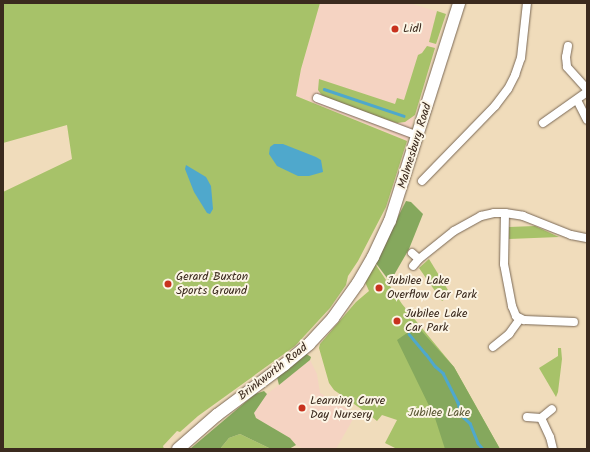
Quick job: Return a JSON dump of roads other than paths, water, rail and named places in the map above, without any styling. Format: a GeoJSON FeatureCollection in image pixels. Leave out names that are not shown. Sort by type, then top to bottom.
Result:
{"type":"FeatureCollection","features":[{"type":"Feature","properties":{"kind":"main road","name":"Malmesbury Road"},"geometry":{"type":"LineString","coordinates":[[358,283],[387,228],[460,3]]}},
{"type":"Feature","properties":{"kind":"main road","name":"Brinkworth Road"},"geometry":{"type":"LineString","coordinates":[[178,449],[217,415],[284,365],[309,344],[333,318],[358,283]]}},
{"type":"Feature","properties":{"kind":"street"},"geometry":{"type":"LineString","coordinates":[[422,182],[495,106],[508,89],[521,58],[527,3]]}},
{"type":"Feature","properties":{"kind":"street"},"geometry":{"type":"LineString","coordinates":[[543,123],[577,100],[587,91],[567,67],[566,57],[568,46]]}},
{"type":"Feature","properties":{"kind":"street"},"geometry":{"type":"LineString","coordinates":[[317,98],[418,136]]}},
{"type":"Feature","properties":{"kind":"street"},"geometry":{"type":"LineString","coordinates":[[577,100],[587,120]]}},
{"type":"Feature","properties":{"kind":"street"},"geometry":{"type":"LineString","coordinates":[[505,212],[504,264],[512,306],[516,316],[520,319],[574,322]]}},
{"type":"Feature","properties":{"kind":"street"},"geometry":{"type":"LineString","coordinates":[[413,266],[419,259],[464,224],[489,214],[505,212],[523,216],[571,235],[587,238]]}},
{"type":"Feature","properties":{"kind":"street"},"geometry":{"type":"LineString","coordinates":[[412,253],[419,259]]}},
{"type":"Feature","properties":{"kind":"street"},"geometry":{"type":"LineString","coordinates":[[493,347],[509,334],[520,319]]}},
{"type":"Feature","properties":{"kind":"street"},"geometry":{"type":"LineString","coordinates":[[527,417],[541,418],[552,409]]}},
{"type":"Feature","properties":{"kind":"street"},"geometry":{"type":"LineString","coordinates":[[541,418],[550,437],[553,449]]}},
{"type":"Feature","properties":{"kind":"water"},"geometry":{"type":"Polygon","coordinates":[[[274,144],[283,144],[316,157],[321,160],[323,172],[309,176],[298,176],[277,166],[269,154],[270,147],[274,144]]]}},
{"type":"Feature","properties":{"kind":"water"},"geometry":{"type":"Polygon","coordinates":[[[186,165],[206,177],[211,186],[213,209],[210,214],[207,213],[194,192],[185,169],[186,165]]]}},
{"type":"Feature","properties":{"kind":"waterway"},"geometry":{"type":"LineString","coordinates":[[324,89],[404,116]]}},
{"type":"Feature","properties":{"kind":"waterway"},"geometry":{"type":"LineString","coordinates":[[409,334],[435,366],[443,373],[458,402],[461,415],[470,423],[478,443],[483,449]]}},
{"type":"Feature","properties":{"kind":"place","name":"Lidl"},"geometry":{"type":"Point","coordinates":[395,29]}},
{"type":"Feature","properties":{"kind":"place","name":"Gerard Buxton Sports Ground"},"geometry":{"type":"Point","coordinates":[168,284]}},
{"type":"Feature","properties":{"kind":"place","name":"Jubilee Lake Overflow Car Park"},"geometry":{"type":"Point","coordinates":[379,288]}},
{"type":"Feature","properties":{"kind":"place","name":"Jubilee Lake Car Park"},"geometry":{"type":"Point","coordinates":[397,321]}},
{"type":"Feature","properties":{"kind":"place","name":"Learning Curve Day Nursery"},"geometry":{"type":"Point","coordinates":[302,408]}},
{"type":"Feature","properties":{"kind":"park label","name":"Jubilee Lake"},"geometry":{"type":"Point","coordinates":[439,413]}}]}
